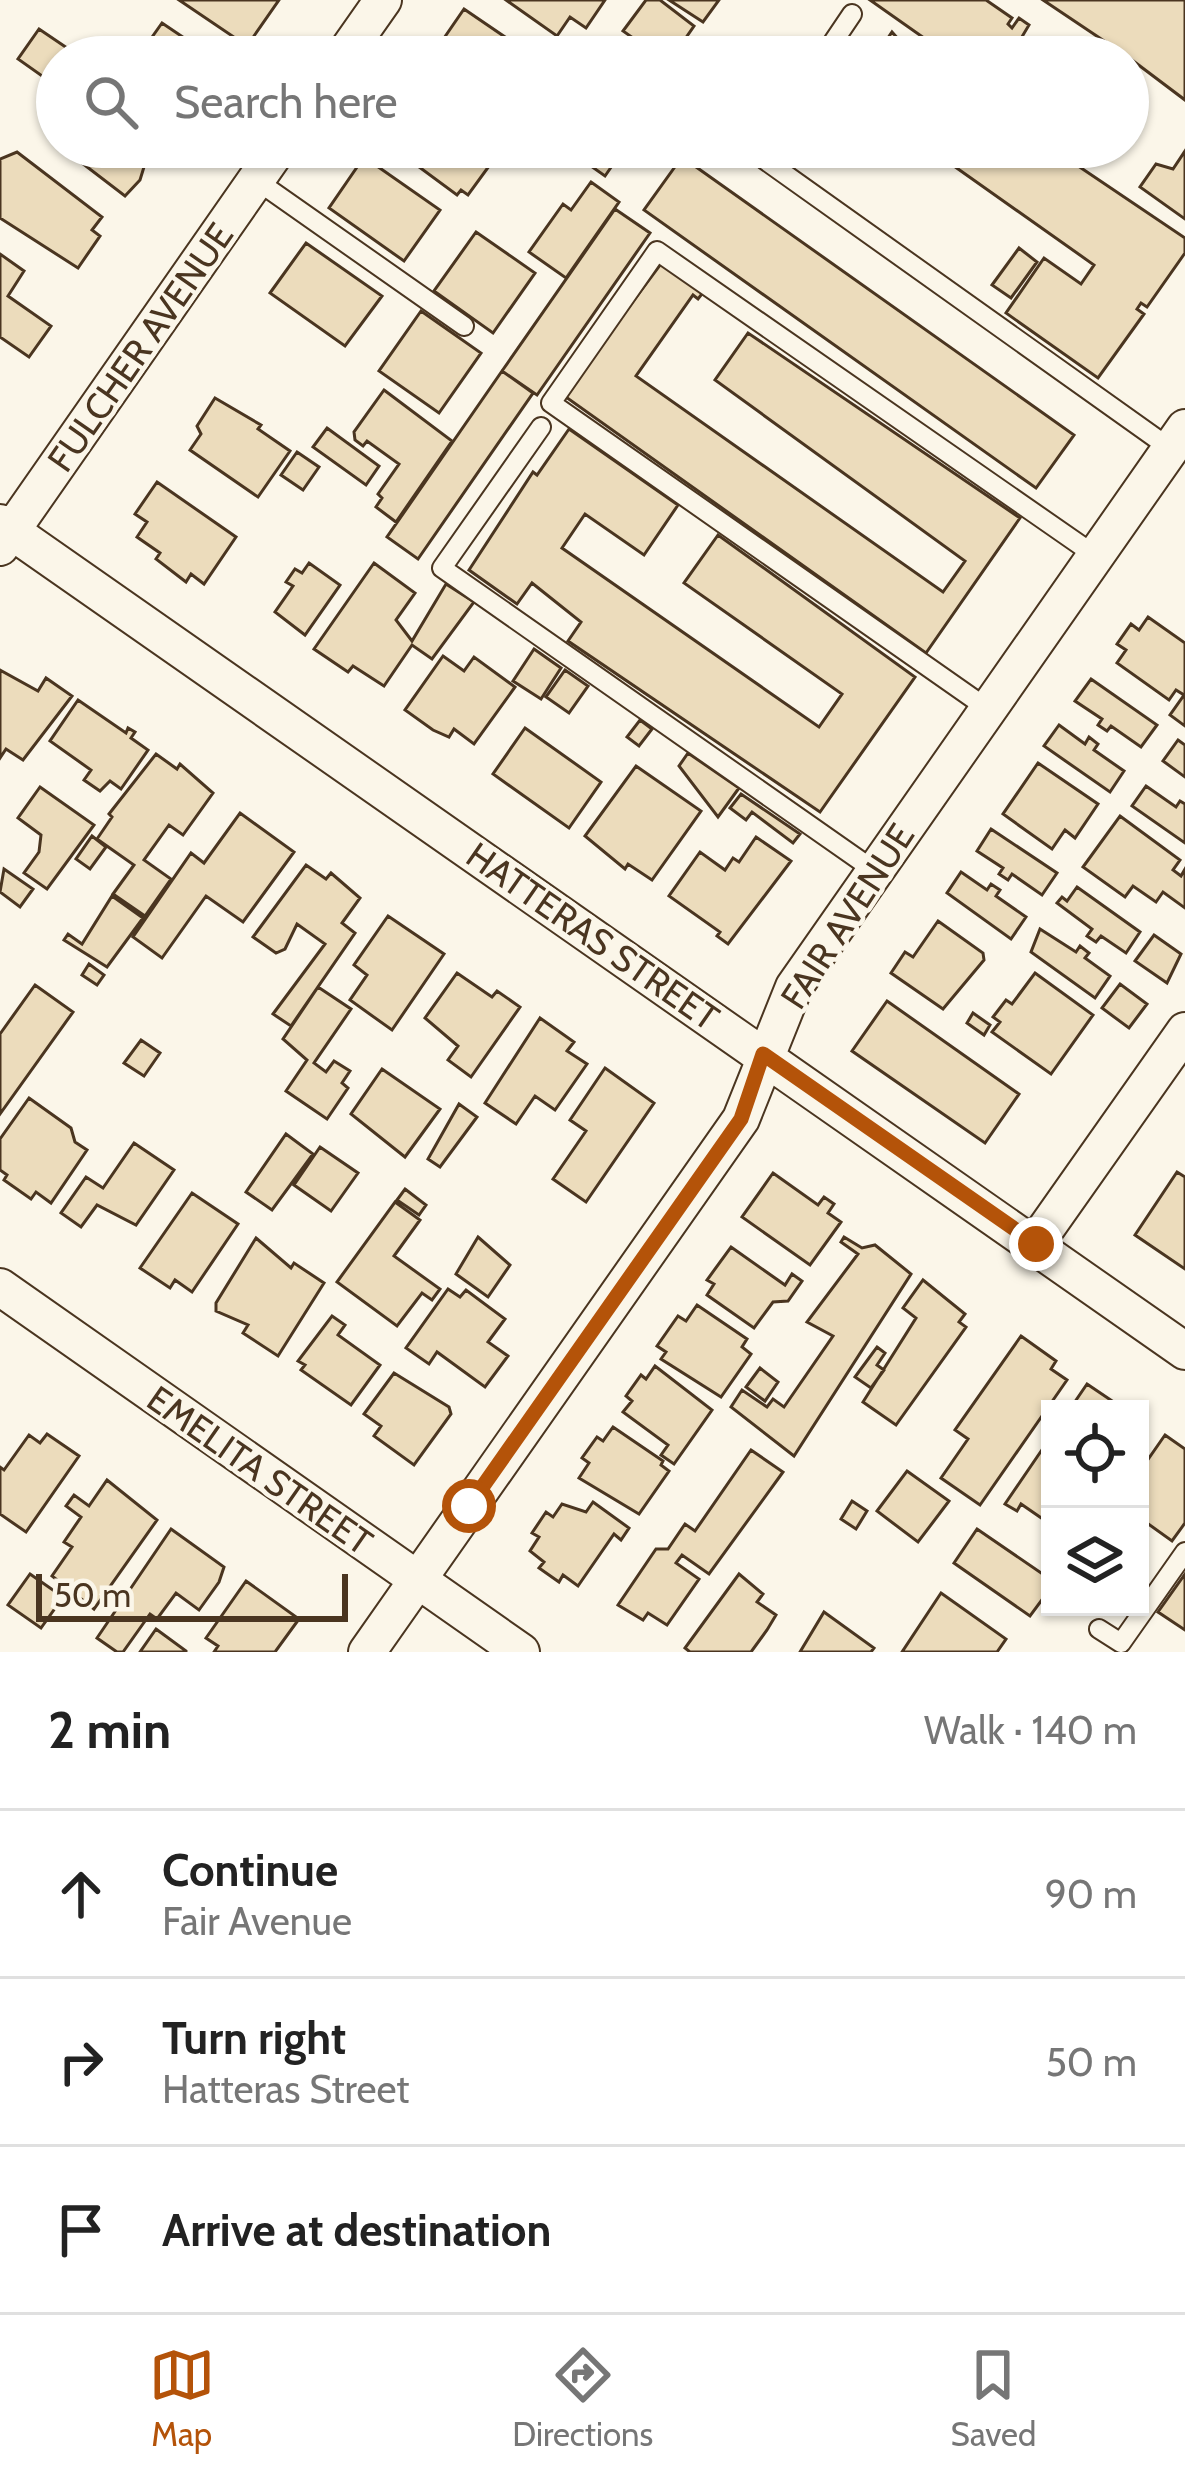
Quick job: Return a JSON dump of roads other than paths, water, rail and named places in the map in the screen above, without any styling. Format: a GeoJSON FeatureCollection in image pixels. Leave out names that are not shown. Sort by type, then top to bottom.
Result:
{"type":"FeatureCollection","features":[{"type":"Feature","properties":{"kind":"street"},"geometry":{"type":"LineString","coordinates":[[357,36],[382,0]]}},
{"type":"Feature","properties":{"kind":"street","name":"FULCHER AVENUE"},"geometry":{"type":"LineString","coordinates":[[4,534],[264,168]]}},
{"type":"Feature","properties":{"kind":"street","name":"FAIR AVENUE"},"geometry":{"type":"LineString","coordinates":[[367,1652],[741,1119],[763,1054],[794,987],[1178,439]]}},
{"type":"Feature","properties":{"kind":"street","name":"HATTERAS STREET"},"geometry":{"type":"LineString","coordinates":[[4,534],[763,1054],[1185,1351]]}},
{"type":"Feature","properties":{"kind":"street"},"geometry":{"type":"LineString","coordinates":[[1036,1244],[1185,1031]]}},
{"type":"Feature","properties":{"kind":"street","name":"EMELITA STREET"},"geometry":{"type":"LineString","coordinates":[[0,1287],[521,1652]]}},
{"type":"Feature","properties":{"kind":"lane"},"geometry":{"type":"LineString","coordinates":[[837,36],[852,14]]}},
{"type":"Feature","properties":{"kind":"lane"},"geometry":{"type":"LineString","coordinates":[[777,168],[1178,439]]}},
{"type":"Feature","properties":{"kind":"lane"},"geometry":{"type":"LineString","coordinates":[[256,180],[464,326]]}},
{"type":"Feature","properties":{"kind":"lane"},"geometry":{"type":"LineString","coordinates":[[988,709],[550,403],[657,251],[1096,556]]}},
{"type":"Feature","properties":{"kind":"lane"},"geometry":{"type":"LineString","coordinates":[[541,428],[442,568],[875,871]]}},
{"type":"Feature","properties":{"kind":"lane"},"geometry":{"type":"LineString","coordinates":[[1099,1629],[1121,1643],[1185,1552]]}}]}
